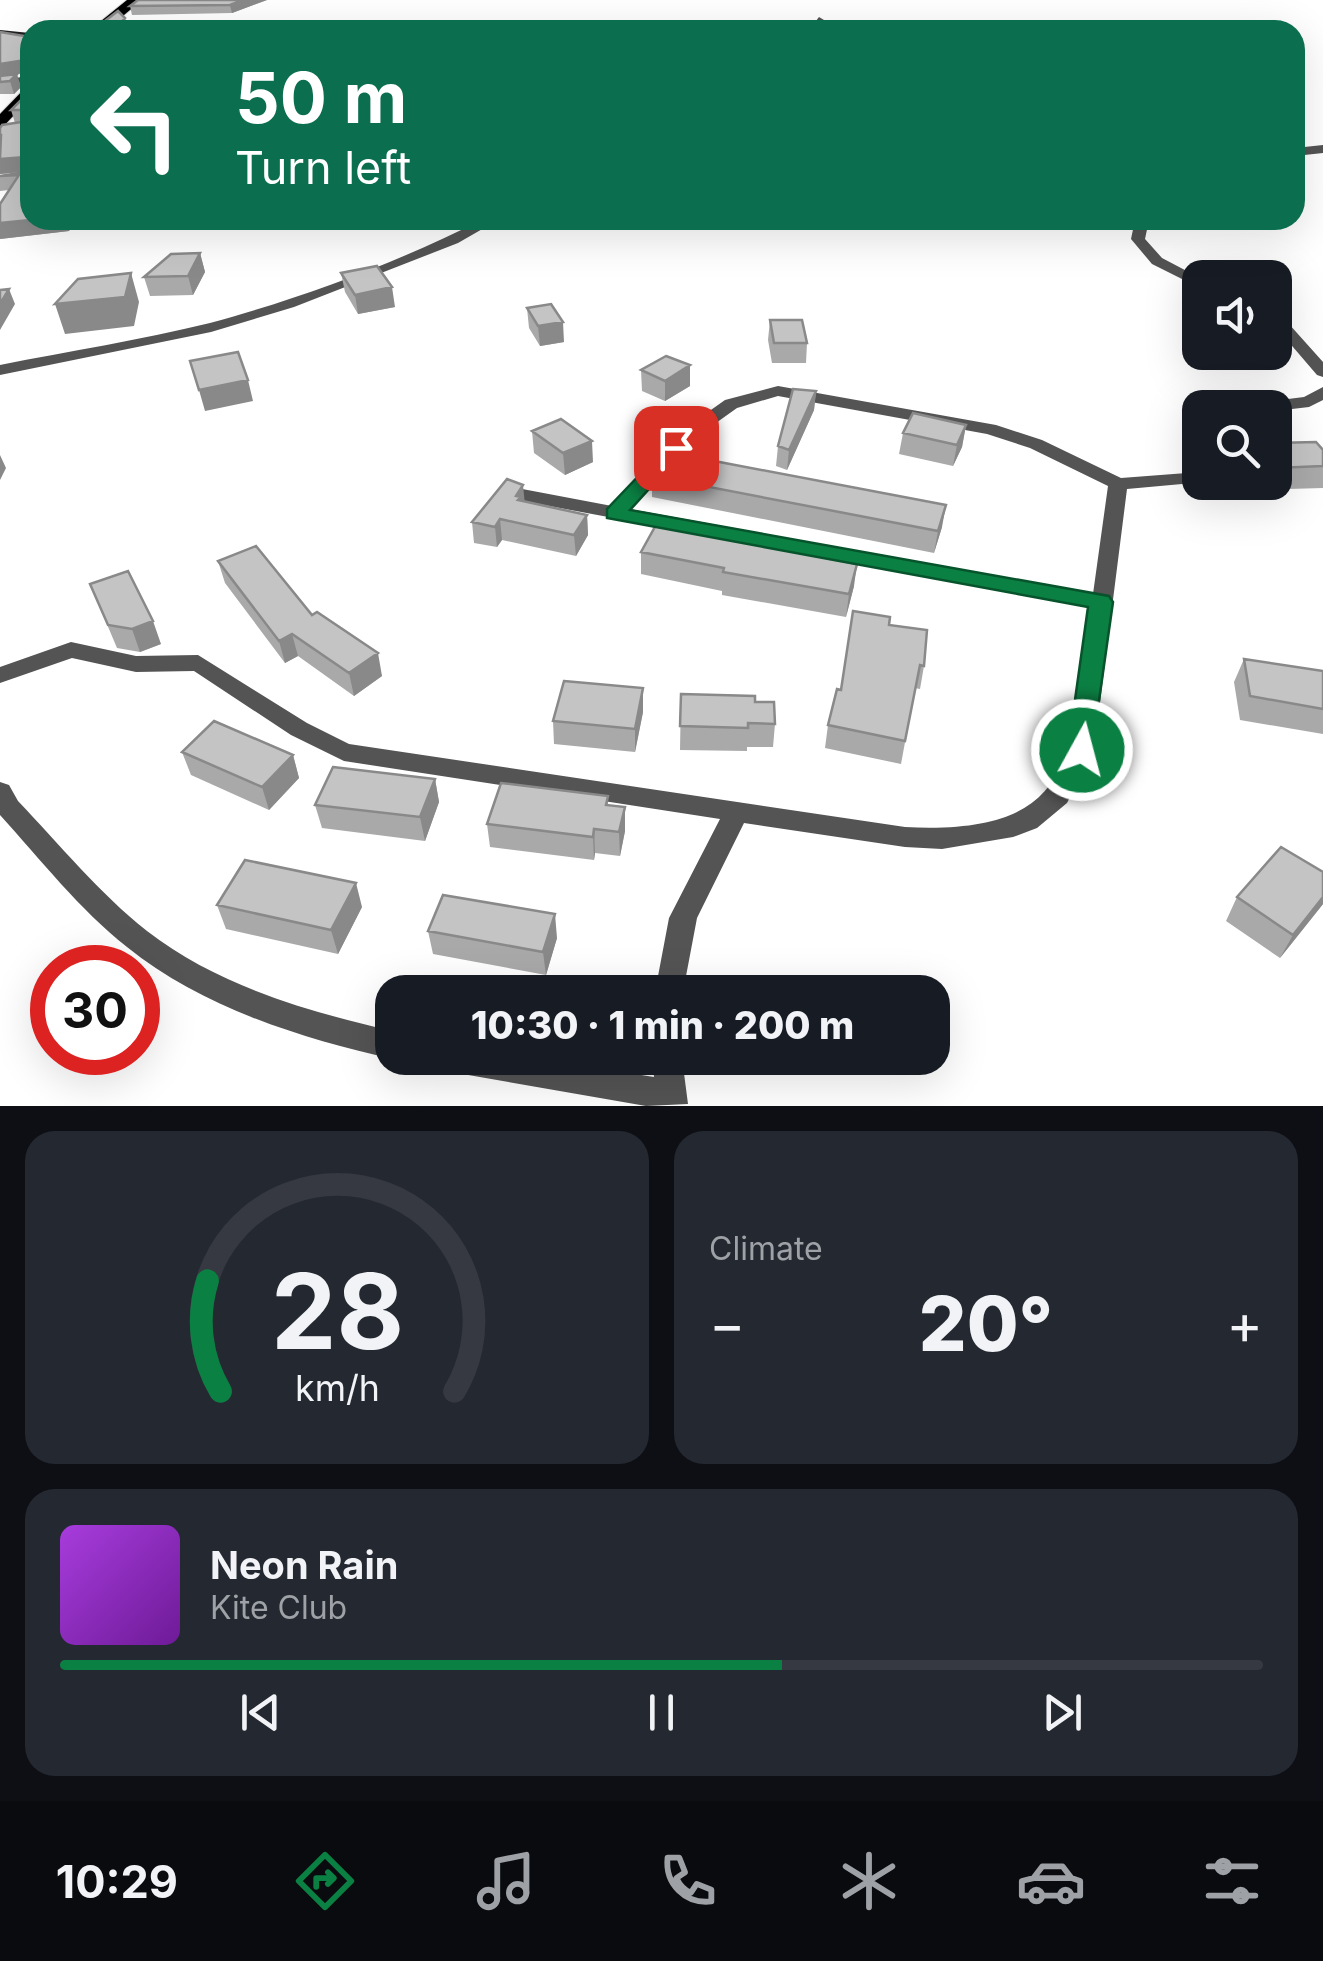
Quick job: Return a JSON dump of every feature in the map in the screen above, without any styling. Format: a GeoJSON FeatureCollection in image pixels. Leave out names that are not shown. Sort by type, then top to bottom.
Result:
{"type":"FeatureCollection","features":[{"type":"Feature","properties":{"kind":"highway"},"geometry":{"type":"LineString","coordinates":[[109,20],[134,0]]}},
{"type":"Feature","properties":{"kind":"highway"},"geometry":{"type":"LineString","coordinates":[[5,129],[20,104]]}},
{"type":"Feature","properties":{"kind":"street"},"geometry":{"type":"LineString","coordinates":[[0,370],[194,330],[288,304],[472,230]]}},
{"type":"Feature","properties":{"kind":"street"},"geometry":{"type":"LineString","coordinates":[[1140,230],[1138,239],[1145,250],[1182,273]]}},
{"type":"Feature","properties":{"kind":"street"},"geometry":{"type":"LineString","coordinates":[[1292,336],[1323,372]]}},
{"type":"Feature","properties":{"kind":"street"},"geometry":{"type":"LineString","coordinates":[[614,514],[700,426],[731,404],[778,391],[990,429],[1036,444],[1118,484],[1182,479]]}},
{"type":"Feature","properties":{"kind":"street"},"geometry":{"type":"LineString","coordinates":[[1292,404],[1309,402],[1323,392]]}},
{"type":"Feature","properties":{"kind":"street"},"geometry":{"type":"LineString","coordinates":[[0,675],[71,650],[136,664],[198,663],[299,729],[344,752],[942,839],[1028,821],[1058,796],[1082,750],[1118,484]]}},
{"type":"Feature","properties":{"kind":"street"},"geometry":{"type":"LineString","coordinates":[[517,494],[1101,602]]}},
{"type":"Feature","properties":{"kind":"street"},"geometry":{"type":"LineString","coordinates":[[0,792],[9,808],[103,906],[155,952],[236,994],[375,1041]]}},
{"type":"Feature","properties":{"kind":"street"},"geometry":{"type":"LineString","coordinates":[[672,975],[683,918],[737,811]]}},
{"type":"Feature","properties":{"kind":"street"},"geometry":{"type":"LineString","coordinates":[[540,1075],[671,1100],[669,1075]]}},
{"type":"Feature","properties":{"kind":"building"},"geometry":{"type":"Polygon","coordinates":[[[138,0],[243,0],[230,5],[130,6],[138,0]]]}},
{"type":"Feature","properties":{"kind":"building"},"geometry":{"type":"Polygon","coordinates":[[[118,11],[125,18],[123,20],[106,20],[118,11]]]}},
{"type":"Feature","properties":{"kind":"building"},"geometry":{"type":"Polygon","coordinates":[[[0,32],[20,35],[20,61],[0,64],[0,32]]]}},
{"type":"Feature","properties":{"kind":"building"},"geometry":{"type":"Polygon","coordinates":[[[17,74],[10,81],[0,82],[0,76],[17,74]]]}},
{"type":"Feature","properties":{"kind":"building"},"geometry":{"type":"Polygon","coordinates":[[[20,122],[20,157],[0,159],[2,125],[20,122]]]}},
{"type":"Feature","properties":{"kind":"building"},"geometry":{"type":"Polygon","coordinates":[[[20,173],[20,221],[0,223],[0,204],[19,175],[0,176],[20,173]]]}},
{"type":"Feature","properties":{"kind":"building"},"geometry":{"type":"Polygon","coordinates":[[[200,253],[188,276],[144,277],[171,254],[200,253]]]}},
{"type":"Feature","properties":{"kind":"building"},"geometry":{"type":"Polygon","coordinates":[[[377,266],[392,287],[355,295],[341,273],[377,266]]]}},
{"type":"Feature","properties":{"kind":"building"},"geometry":{"type":"Polygon","coordinates":[[[131,273],[125,297],[55,304],[78,279],[131,273]]]}},
{"type":"Feature","properties":{"kind":"building"},"geometry":{"type":"Polygon","coordinates":[[[9,289],[0,304],[0,290],[9,289]]]}},
{"type":"Feature","properties":{"kind":"building"},"geometry":{"type":"Polygon","coordinates":[[[551,304],[563,322],[538,326],[527,308],[551,304]]]}},
{"type":"Feature","properties":{"kind":"building"},"geometry":{"type":"Polygon","coordinates":[[[770,320],[802,320],[807,343],[774,343],[770,320]]]}},
{"type":"Feature","properties":{"kind":"building"},"geometry":{"type":"Polygon","coordinates":[[[238,352],[248,380],[199,390],[190,361],[238,352]]]}},
{"type":"Feature","properties":{"kind":"building"},"geometry":{"type":"Polygon","coordinates":[[[666,356],[690,365],[665,381],[641,370],[666,356]]]}},
{"type":"Feature","properties":{"kind":"building"},"geometry":{"type":"Polygon","coordinates":[[[793,389],[816,391],[789,450],[778,446],[793,389]]]}},
{"type":"Feature","properties":{"kind":"building"},"geometry":{"type":"Polygon","coordinates":[[[913,413],[966,425],[957,445],[903,433],[913,413]]]}},
{"type":"Feature","properties":{"kind":"building"},"geometry":{"type":"Polygon","coordinates":[[[561,419],[592,441],[563,453],[532,431],[561,419]]]}},
{"type":"Feature","properties":{"kind":"building"},"geometry":{"type":"Polygon","coordinates":[[[684,440],[712,446],[704,459],[946,505],[938,531],[652,476],[684,440]]]}},
{"type":"Feature","properties":{"kind":"building"},"geometry":{"type":"Polygon","coordinates":[[[1316,442],[1323,450],[1323,466],[1292,467],[1292,443],[1316,442]]]}},
{"type":"Feature","properties":{"kind":"building"},"geometry":{"type":"Polygon","coordinates":[[[507,479],[523,485],[516,496],[521,497],[518,500],[587,515],[574,535],[500,519],[495,527],[472,522],[507,479]]]}},
{"type":"Feature","properties":{"kind":"building"},"geometry":{"type":"Polygon","coordinates":[[[656,525],[857,564],[849,594],[723,572],[724,568],[641,552],[656,525]]]}},
{"type":"Feature","properties":{"kind":"building"},"geometry":{"type":"Polygon","coordinates":[[[256,546],[312,615],[317,612],[378,653],[349,673],[292,634],[279,641],[218,561],[256,546]]]}},
{"type":"Feature","properties":{"kind":"building"},"geometry":{"type":"Polygon","coordinates":[[[128,571],[153,621],[132,629],[108,625],[90,584],[128,571]]]}},
{"type":"Feature","properties":{"kind":"building"},"geometry":{"type":"Polygon","coordinates":[[[853,611],[890,617],[889,625],[927,630],[924,666],[920,665],[905,741],[828,725],[837,689],[841,690],[853,611]]]}},
{"type":"Feature","properties":{"kind":"building"},"geometry":{"type":"Polygon","coordinates":[[[1244,659],[1323,671],[1323,709],[1250,696],[1244,659]]]}},
{"type":"Feature","properties":{"kind":"building"},"geometry":{"type":"Polygon","coordinates":[[[564,681],[643,688],[635,729],[553,721],[564,681]]]}},
{"type":"Feature","properties":{"kind":"building"},"geometry":{"type":"Polygon","coordinates":[[[681,694],[755,696],[755,702],[774,702],[775,724],[748,723],[748,728],[680,726],[681,694]]]}},
{"type":"Feature","properties":{"kind":"building"},"geometry":{"type":"Polygon","coordinates":[[[214,721],[293,755],[262,787],[182,752],[214,721]]]}},
{"type":"Feature","properties":{"kind":"building"},"geometry":{"type":"Polygon","coordinates":[[[333,767],[435,779],[420,817],[315,805],[333,767]]]}},
{"type":"Feature","properties":{"kind":"building"},"geometry":{"type":"Polygon","coordinates":[[[501,783],[608,796],[606,805],[625,807],[619,832],[594,829],[593,837],[487,824],[501,783]]]}},
{"type":"Feature","properties":{"kind":"building"},"geometry":{"type":"Polygon","coordinates":[[[1281,847],[1323,872],[1323,897],[1293,935],[1237,897],[1281,847]]]}},
{"type":"Feature","properties":{"kind":"building"},"geometry":{"type":"Polygon","coordinates":[[[245,860],[356,883],[331,930],[217,905],[245,860]]]}},
{"type":"Feature","properties":{"kind":"building"},"geometry":{"type":"Polygon","coordinates":[[[443,895],[555,914],[543,952],[428,931],[443,895]]]}},
{"type":"Feature","properties":{"kind":"route"},"geometry":{"type":"LineString","coordinates":[[676,448],[614,514],[1101,602],[1082,750]]}}]}
